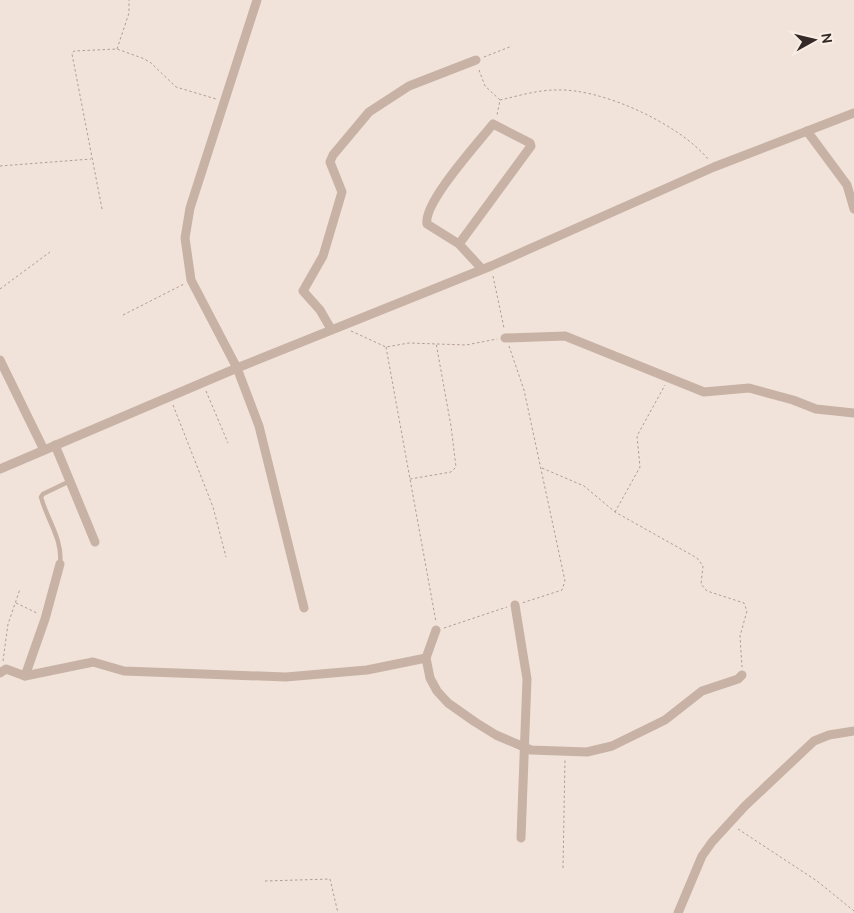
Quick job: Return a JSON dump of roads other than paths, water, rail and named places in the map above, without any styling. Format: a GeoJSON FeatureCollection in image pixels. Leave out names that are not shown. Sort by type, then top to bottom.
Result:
{"type":"FeatureCollection","features":[{"type":"Feature","properties":{"kind":"street"},"geometry":{"type":"LineString","coordinates":[[257,0],[190,208],[185,238],[191,280],[237,368],[265,444],[304,608]]}},
{"type":"Feature","properties":{"kind":"street"},"geometry":{"type":"LineString","coordinates":[[331,329],[320,310],[303,291],[323,256],[342,192],[342,186],[331,167],[333,156],[369,112],[381,103],[409,86],[476,60]]}},
{"type":"Feature","properties":{"kind":"street"},"geometry":{"type":"LineString","coordinates":[[0,469],[331,329],[487,267],[714,167],[854,113]]}},
{"type":"Feature","properties":{"kind":"street"},"geometry":{"type":"LineString","coordinates":[[458,244],[532,146],[493,124],[456,170],[428,210],[426,218],[427,224],[458,244],[487,267]]}},
{"type":"Feature","properties":{"kind":"street"},"geometry":{"type":"LineString","coordinates":[[807,131],[846,185],[854,209]]}},
{"type":"Feature","properties":{"kind":"street"},"geometry":{"type":"LineString","coordinates":[[505,338],[553,336],[575,339],[704,392],[749,388],[793,400],[816,409],[847,414],[854,413]]}},
{"type":"Feature","properties":{"kind":"street"},"geometry":{"type":"LineString","coordinates":[[0,360],[44,450]]}},
{"type":"Feature","properties":{"kind":"street"},"geometry":{"type":"LineString","coordinates":[[55,446],[95,542]]}},
{"type":"Feature","properties":{"kind":"street"},"geometry":{"type":"LineString","coordinates":[[25,676],[46,617],[60,564]]}},
{"type":"Feature","properties":{"kind":"street"},"geometry":{"type":"LineString","coordinates":[[515,605],[526,667],[522,838]]}},
{"type":"Feature","properties":{"kind":"street"},"geometry":{"type":"LineString","coordinates":[[436,630],[426,658],[430,678],[437,691],[448,703],[496,735],[525,748],[587,752],[612,746],[665,720],[702,691],[742,675]]}},
{"type":"Feature","properties":{"kind":"street"},"geometry":{"type":"LineString","coordinates":[[2,671],[25,676],[93,662],[124,671],[286,677],[367,670],[426,658]]}},
{"type":"Feature","properties":{"kind":"street"},"geometry":{"type":"LineString","coordinates":[[678,913],[702,856],[729,823],[814,741],[829,735],[854,730]]}},
{"type":"Feature","properties":{"kind":"lane"},"geometry":{"type":"LineString","coordinates":[[60,564],[61,554],[56,536],[41,497],[43,494],[70,481]]}}]}
